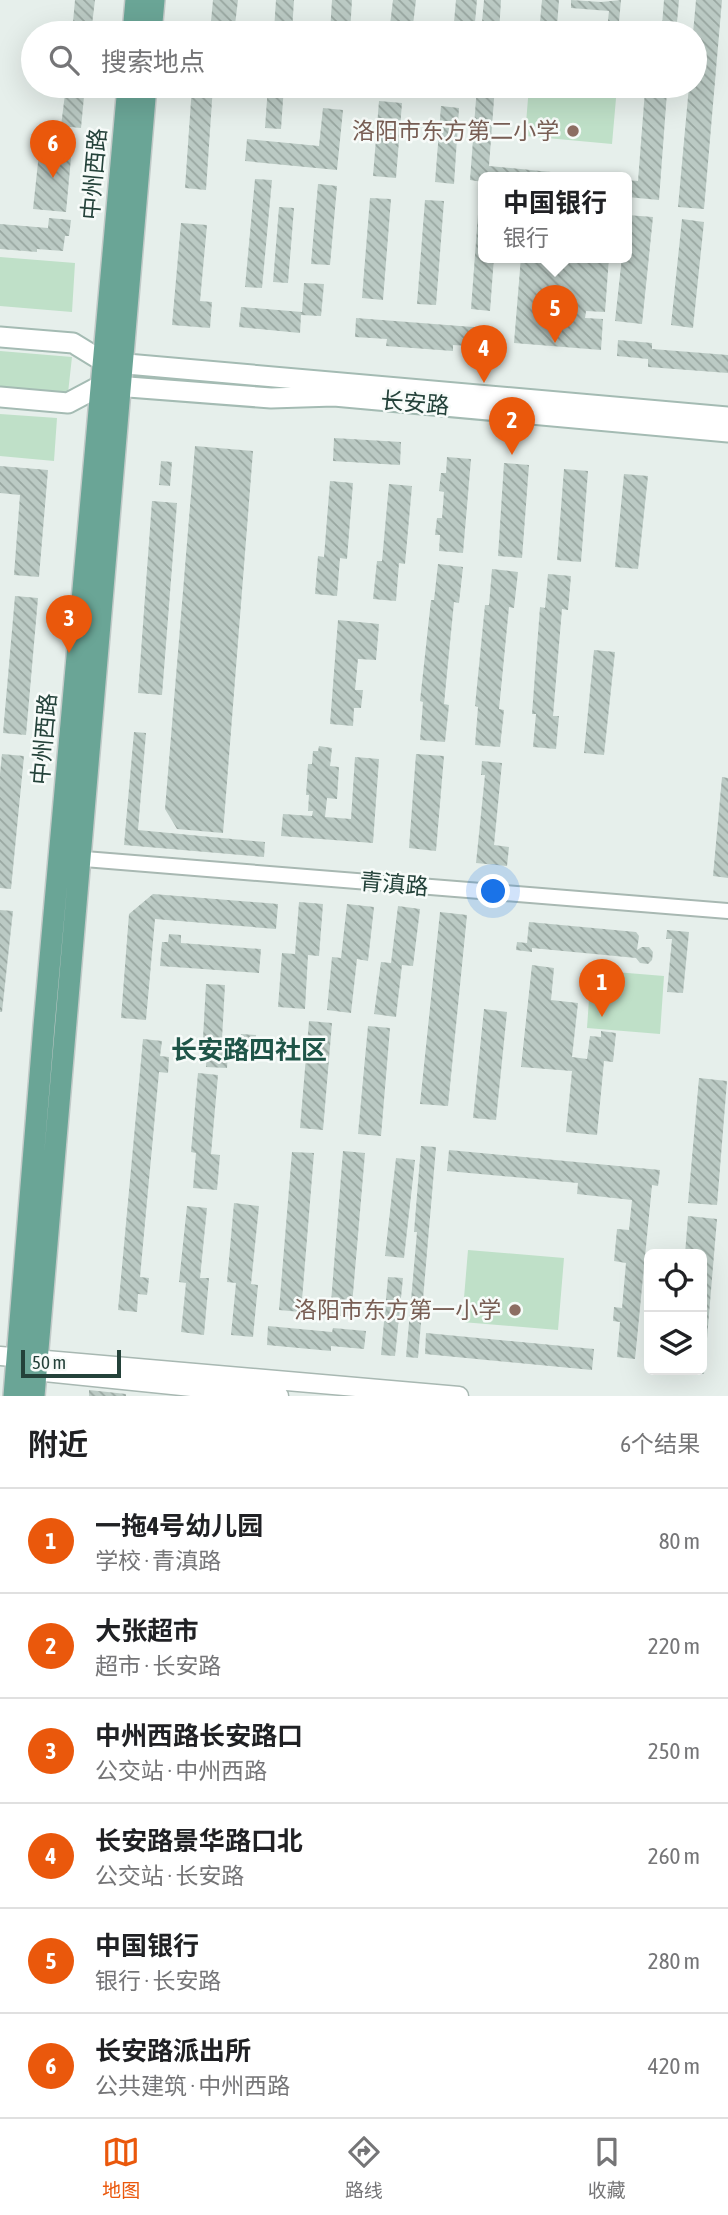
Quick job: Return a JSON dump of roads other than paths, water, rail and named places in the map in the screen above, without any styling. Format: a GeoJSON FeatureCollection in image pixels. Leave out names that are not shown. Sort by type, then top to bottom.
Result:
{"type":"FeatureCollection","features":[{"type":"Feature","properties":{"kind":"main road"},"geometry":{"type":"LineString","coordinates":[[134,21],[136,0]]}},
{"type":"Feature","properties":{"kind":"main road"},"geometry":{"type":"LineString","coordinates":[[152,21],[154,0]]}},
{"type":"Feature","properties":{"kind":"main road","name":"中州西路"},"geometry":{"type":"LineString","coordinates":[[14,1396],[71,858],[111,385],[127,98]]}},
{"type":"Feature","properties":{"kind":"main road","name":"中州西路"},"geometry":{"type":"LineString","coordinates":[[112,362],[145,98]]}},
{"type":"Feature","properties":{"kind":"main road"},"geometry":{"type":"LineString","coordinates":[[0,337],[73,343],[112,362]]}},
{"type":"Feature","properties":{"kind":"main road","name":"长安路"},"geometry":{"type":"LineString","coordinates":[[112,362],[728,417]]}},
{"type":"Feature","properties":{"kind":"main road"},"geometry":{"type":"LineString","coordinates":[[0,397],[68,403],[111,385]]}},
{"type":"Feature","properties":{"kind":"main road","name":"长安路"},"geometry":{"type":"LineString","coordinates":[[111,385],[271,398],[334,396],[728,432]]}},
{"type":"Feature","properties":{"kind":"main road","name":"中州西路"},"geometry":{"type":"LineString","coordinates":[[18,1363],[34,1396]]}},
{"type":"Feature","properties":{"kind":"street","name":"青滇路"},"geometry":{"type":"LineString","coordinates":[[71,858],[728,911]]}},
{"type":"Feature","properties":{"kind":"street"},"geometry":{"type":"LineString","coordinates":[[18,1363],[459,1396]]}},
{"type":"Feature","properties":{"kind":"street"},"geometry":{"type":"LineString","coordinates":[[18,1363],[279,1396]]}},
{"type":"Feature","properties":{"kind":"place","name":"洛阳市东方第二小学"},"geometry":{"type":"Point","coordinates":[573,131]}},
{"type":"Feature","properties":{"kind":"place","name":"长安路派出所"},"geometry":{"type":"Point","coordinates":[53,178]}},
{"type":"Feature","properties":{"kind":"place","name":"中国银行"},"geometry":{"type":"Point","coordinates":[555,343]}},
{"type":"Feature","properties":{"kind":"place","name":"长安路景华路口北"},"geometry":{"type":"Point","coordinates":[484,383]}},
{"type":"Feature","properties":{"kind":"place","name":"大张超市"},"geometry":{"type":"Point","coordinates":[512,455]}},
{"type":"Feature","properties":{"kind":"place","name":"中州西路长安路口"},"geometry":{"type":"Point","coordinates":[69,653]}},
{"type":"Feature","properties":{"kind":"place","name":"一拖4号幼儿园"},"geometry":{"type":"Point","coordinates":[602,1017]}},
{"type":"Feature","properties":{"kind":"place","name":"洛阳市东方第一小学"},"geometry":{"type":"Point","coordinates":[515,1310]}},
{"type":"Feature","properties":{"kind":"district","name":"长安路四社区"},"geometry":{"type":"Point","coordinates":[249,1050]}}]}
